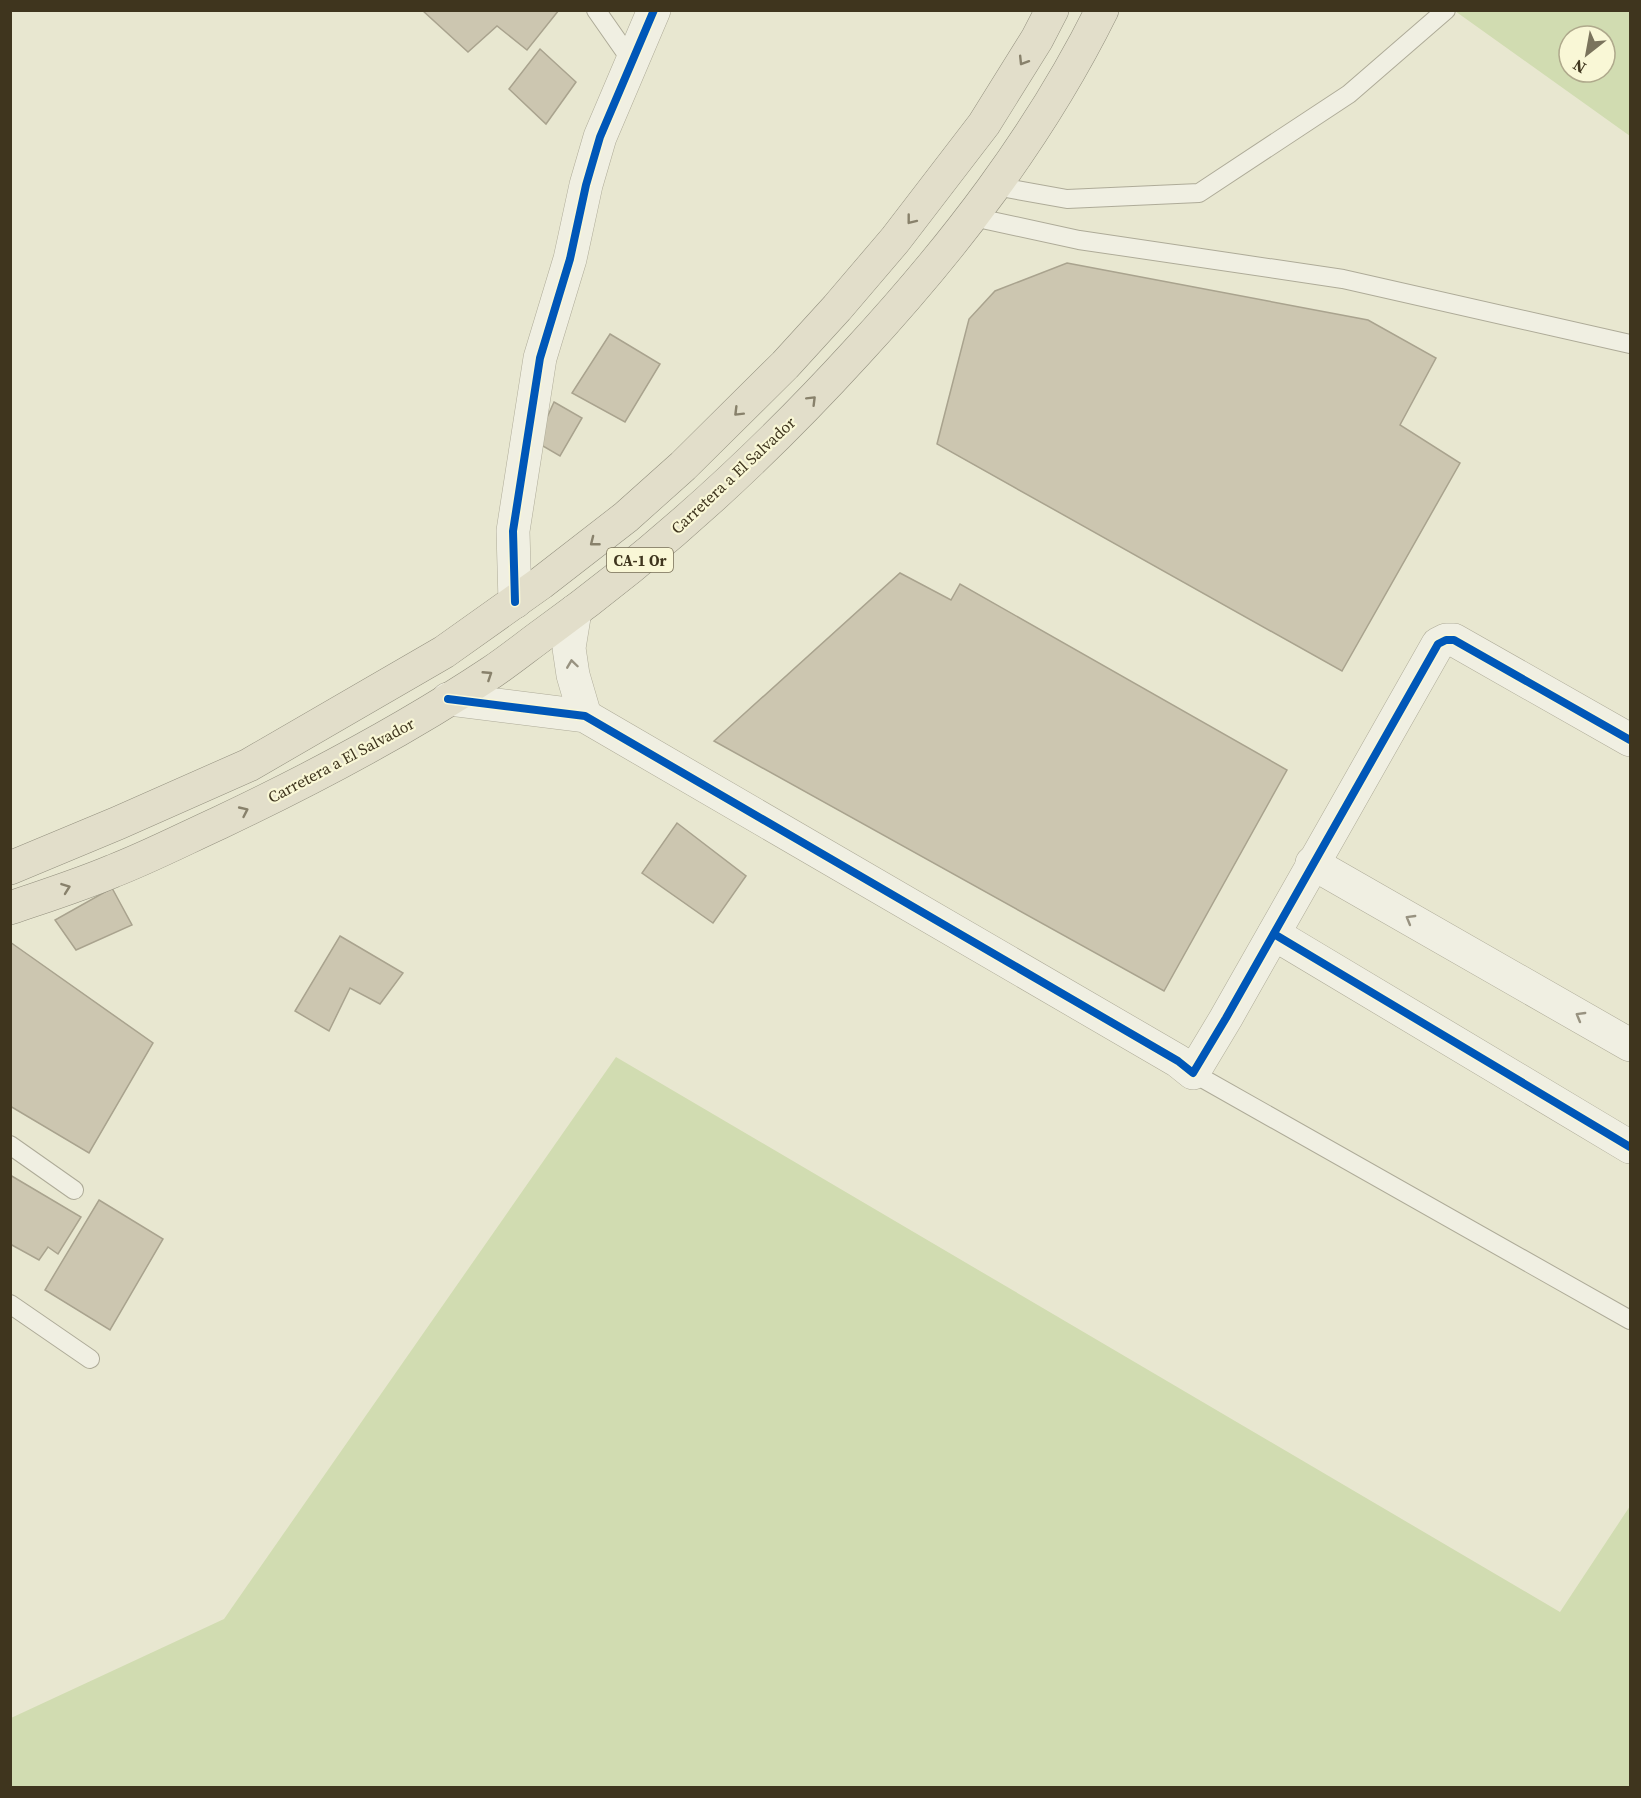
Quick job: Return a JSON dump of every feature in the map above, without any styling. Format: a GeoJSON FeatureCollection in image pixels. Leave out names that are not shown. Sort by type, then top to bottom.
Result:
{"type":"FeatureCollection","features":[{"type":"Feature","properties":{"kind":"highway","name":"CA-1 Or"},"geometry":{"type":"LineString","coordinates":[[10,868],[249,765],[444,652],[515,602],[626,517],[683,466],[785,365],[895,240],[984,124],[1037,39],[1052,10]]}},
{"type":"Feature","properties":{"kind":"highway","name":"Carretera a El Salvador"},"geometry":{"type":"LineString","coordinates":[[10,908],[115,871],[334,767],[494,671],[645,556],[768,444],[826,386],[896,310],[973,217],[1043,117],[1102,10]]}},
{"type":"Feature","properties":{"kind":"street"},"geometry":{"type":"LineString","coordinates":[[515,602],[513,531],[540,358],[570,260],[586,185],[600,136],[654,10]]}},
{"type":"Feature","properties":{"kind":"street"},"geometry":{"type":"LineString","coordinates":[[575,611],[569,648],[573,675],[585,716]]}},
{"type":"Feature","properties":{"kind":"street"},"geometry":{"type":"LineString","coordinates":[[448,699],[585,716],[1178,1061],[1192,1073],[1274,934],[1312,863],[1438,644],[1446,640],[1454,640],[1630,740]]}},
{"type":"Feature","properties":{"kind":"street"},"geometry":{"type":"LineString","coordinates":[[1312,863],[1630,1045]]}},
{"type":"Feature","properties":{"kind":"street"},"geometry":{"type":"LineString","coordinates":[[1274,934],[1630,1147]]}},
{"type":"Feature","properties":{"kind":"lane"},"geometry":{"type":"LineString","coordinates":[[596,10],[633,63]]}},
{"type":"Feature","properties":{"kind":"lane"},"geometry":{"type":"LineString","coordinates":[[995,186],[1067,199],[1199,193],[1349,94],[1446,10]]}},
{"type":"Feature","properties":{"kind":"lane"},"geometry":{"type":"LineString","coordinates":[[973,217],[1079,240],[1343,279],[1630,344]]}},
{"type":"Feature","properties":{"kind":"lane"},"geometry":{"type":"LineString","coordinates":[[1192,1073],[1630,1320]]}},
{"type":"Feature","properties":{"kind":"lane"},"geometry":{"type":"LineString","coordinates":[[10,1145],[74,1190]]}},
{"type":"Feature","properties":{"kind":"lane"},"geometry":{"type":"LineString","coordinates":[[10,1304],[90,1359]]}},
{"type":"Feature","properties":{"kind":"green space"},"geometry":{"type":"Polygon","coordinates":[[[1455,11],[1630,11],[1630,136],[1557,84],[1617,84],[1617,24],[1557,24],[1557,84],[1455,11]]]}},
{"type":"Feature","properties":{"kind":"green space"},"geometry":{"type":"Polygon","coordinates":[[[616,1057],[1560,1612],[1630,1506],[1630,1787],[11,1787],[11,1718],[224,1619],[616,1057]]]}},
{"type":"Feature","properties":{"kind":"building"},"geometry":{"type":"Polygon","coordinates":[[[422,10],[559,10],[527,50],[497,26],[468,52],[422,10]]]}},
{"type":"Feature","properties":{"kind":"building"},"geometry":{"type":"Polygon","coordinates":[[[540,49],[576,82],[546,124],[509,89],[540,49]]]}},
{"type":"Feature","properties":{"kind":"building"},"geometry":{"type":"Polygon","coordinates":[[[1067,263],[1368,320],[1436,358],[1400,425],[1460,463],[1342,671],[937,444],[969,319],[995,291],[1067,263]]]}},
{"type":"Feature","properties":{"kind":"building"},"geometry":{"type":"Polygon","coordinates":[[[610,334],[660,364],[625,422],[572,393],[610,334]]]}},
{"type":"Feature","properties":{"kind":"building"},"geometry":{"type":"Polygon","coordinates":[[[554,402],[582,418],[560,456],[536,442],[554,402]]]}},
{"type":"Feature","properties":{"kind":"building"},"geometry":{"type":"Polygon","coordinates":[[[900,573],[951,600],[960,584],[1287,770],[1164,991],[714,741],[900,573]]]}},
{"type":"Feature","properties":{"kind":"building"},"geometry":{"type":"Polygon","coordinates":[[[677,823],[746,876],[713,923],[642,873],[677,823]]]}},
{"type":"Feature","properties":{"kind":"building"},"geometry":{"type":"Polygon","coordinates":[[[112,888],[132,925],[76,950],[55,920],[112,888]]]}},
{"type":"Feature","properties":{"kind":"building"},"geometry":{"type":"Polygon","coordinates":[[[340,936],[403,973],[380,1004],[350,988],[329,1031],[295,1011],[340,936]]]}},
{"type":"Feature","properties":{"kind":"building"},"geometry":{"type":"Polygon","coordinates":[[[10,942],[153,1043],[89,1153],[10,1106],[10,942]]]}},
{"type":"Feature","properties":{"kind":"building"},"geometry":{"type":"Polygon","coordinates":[[[10,1175],[81,1217],[58,1254],[48,1247],[39,1260],[10,1244],[10,1175]]]}},
{"type":"Feature","properties":{"kind":"building"},"geometry":{"type":"Polygon","coordinates":[[[99,1200],[163,1239],[110,1330],[45,1290],[99,1200]]]}},
{"type":"Feature","properties":{"kind":"cycle path"},"geometry":{"type":"LineString","coordinates":[[515,602],[513,531],[540,358],[570,259],[586,185],[600,137],[654,10]]}},
{"type":"Feature","properties":{"kind":"cycle path"},"geometry":{"type":"LineString","coordinates":[[448,699],[585,716],[1178,1061],[1193,1073],[1438,644],[1446,640],[1454,640],[1630,740]]}},
{"type":"Feature","properties":{"kind":"cycle path"},"geometry":{"type":"LineString","coordinates":[[1274,934],[1630,1147]]}}]}
